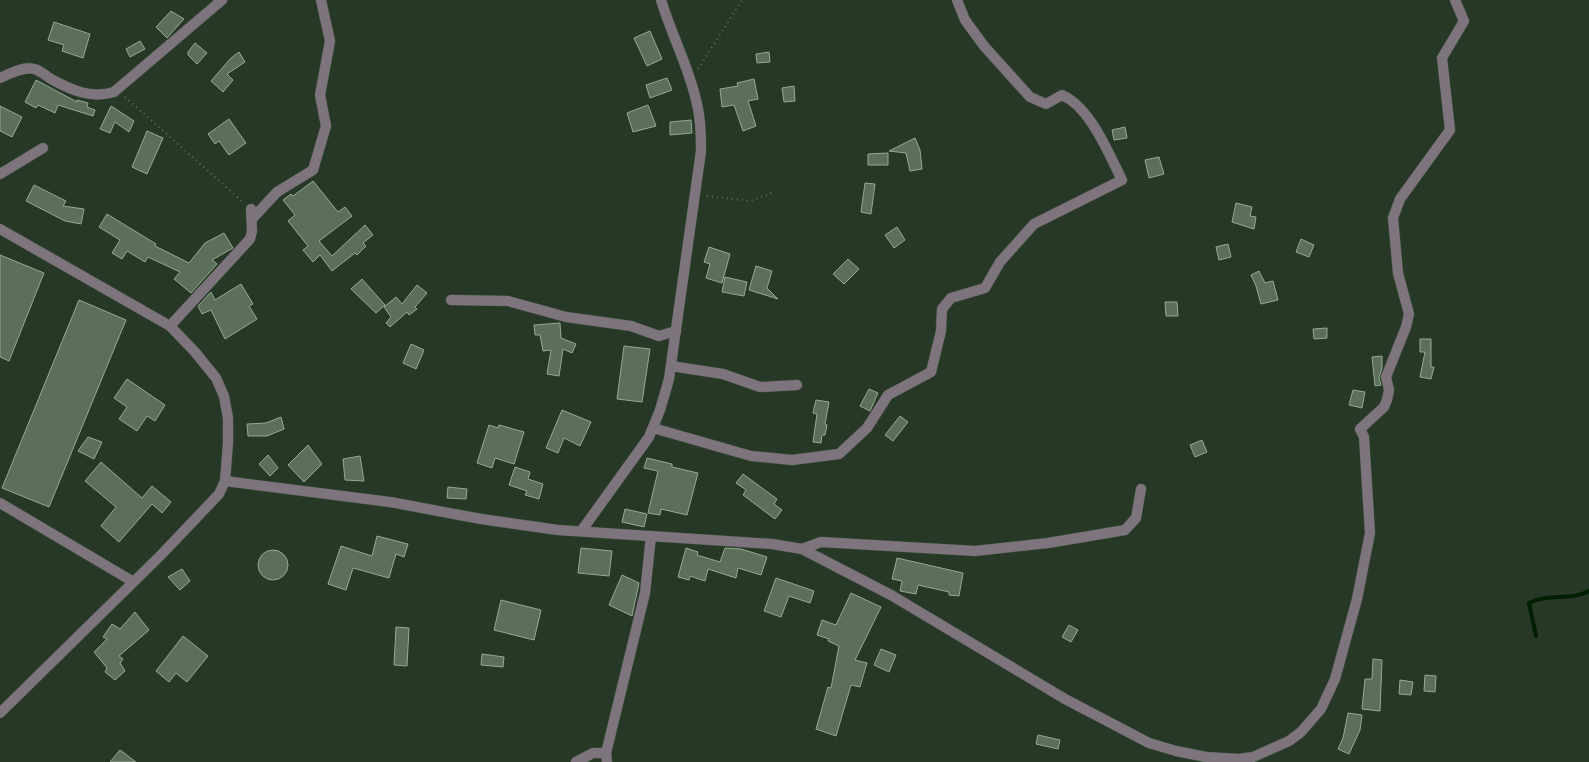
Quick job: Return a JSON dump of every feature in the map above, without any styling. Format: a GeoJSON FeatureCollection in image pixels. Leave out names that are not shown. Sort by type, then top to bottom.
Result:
{"type":"FeatureCollection","features":[{"type":"Feature","properties":{"kind":"street"},"geometry":{"type":"LineString","coordinates":[[0,78],[17,70],[33,68],[62,84],[90,95],[100,96],[114,92],[222,0]]}},
{"type":"Feature","properties":{"kind":"street"},"geometry":{"type":"LineString","coordinates":[[170,326],[250,239],[252,214],[277,192],[313,170],[326,126],[320,95],[330,42],[321,0]]}},
{"type":"Feature","properties":{"kind":"street"},"geometry":{"type":"LineString","coordinates":[[582,530],[649,437],[669,379],[671,366],[701,152],[699,110],[691,82],[661,0]]}},
{"type":"Feature","properties":{"kind":"street"},"geometry":{"type":"LineString","coordinates":[[653,428],[750,456],[792,460],[839,454],[867,428],[888,395],[930,372],[941,331],[942,309],[951,298],[984,288],[1000,262],[1034,224],[1122,180],[1101,138],[1075,100],[1062,95],[1046,104],[1030,97],[964,20],[957,0]]}},
{"type":"Feature","properties":{"kind":"street"},"geometry":{"type":"LineString","coordinates":[[224,481],[390,502],[481,519],[558,530],[582,530],[772,544],[802,549],[891,595],[1123,732],[1176,752],[1230,760],[1253,757],[1289,741],[1301,732],[1321,709],[1335,679],[1344,651],[1357,599],[1370,533],[1364,437],[1360,429],[1384,407],[1388,400],[1389,390],[1386,377],[1406,327],[1409,314],[1398,273],[1393,218],[1400,199],[1450,130],[1442,58],[1464,21],[1455,0]]}},
{"type":"Feature","properties":{"kind":"street"},"geometry":{"type":"LineString","coordinates":[[0,174],[43,148]]}},
{"type":"Feature","properties":{"kind":"street"},"geometry":{"type":"LineString","coordinates":[[0,229],[170,326],[216,378],[224,396],[228,418],[228,443],[224,481],[219,494],[0,713]]}},
{"type":"Feature","properties":{"kind":"street"},"geometry":{"type":"LineString","coordinates":[[451,300],[508,301],[566,317],[631,326],[659,336],[676,331]]}},
{"type":"Feature","properties":{"kind":"street"},"geometry":{"type":"LineString","coordinates":[[671,366],[723,374],[760,387],[797,385]]}},
{"type":"Feature","properties":{"kind":"street"},"geometry":{"type":"LineString","coordinates":[[802,549],[821,542],[975,551],[1048,543],[1125,530],[1136,518],[1141,489]]}},
{"type":"Feature","properties":{"kind":"street"},"geometry":{"type":"LineString","coordinates":[[0,504],[132,581]]}},
{"type":"Feature","properties":{"kind":"street"},"geometry":{"type":"LineString","coordinates":[[576,762],[593,754],[606,757],[645,593],[651,536]]}},
{"type":"Feature","properties":{"kind":"path"},"geometry":{"type":"LineString","coordinates":[[691,82],[742,0]]}},
{"type":"Feature","properties":{"kind":"path"},"geometry":{"type":"LineString","coordinates":[[114,92],[133,102],[252,214]]}},
{"type":"Feature","properties":{"kind":"path"},"geometry":{"type":"LineString","coordinates":[[694,194],[750,200],[774,192]]}},
{"type":"Feature","properties":{"kind":"building"},"geometry":{"type":"Polygon","coordinates":[[[171,11],[184,19],[167,38],[156,27],[171,11]]]}},
{"type":"Feature","properties":{"kind":"building"},"geometry":{"type":"Polygon","coordinates":[[[54,22],[90,34],[83,58],[62,51],[64,45],[48,40],[54,22]]]}},
{"type":"Feature","properties":{"kind":"building"},"geometry":{"type":"Polygon","coordinates":[[[650,31],[662,59],[647,66],[634,38],[650,31]]]}},
{"type":"Feature","properties":{"kind":"building"},"geometry":{"type":"Polygon","coordinates":[[[140,41],[145,49],[130,57],[126,49],[140,41]]]}},
{"type":"Feature","properties":{"kind":"building"},"geometry":{"type":"Polygon","coordinates":[[[195,43],[207,53],[197,64],[188,55],[188,52],[195,43]]]}},
{"type":"Feature","properties":{"kind":"building"},"geometry":{"type":"Polygon","coordinates":[[[239,52],[245,62],[227,74],[233,80],[223,92],[211,81],[231,58],[239,52]]]}},
{"type":"Feature","properties":{"kind":"building"},"geometry":{"type":"Polygon","coordinates":[[[769,52],[770,62],[757,63],[756,54],[769,52]]]}},
{"type":"Feature","properties":{"kind":"building"},"geometry":{"type":"Polygon","coordinates":[[[667,78],[672,90],[650,98],[646,85],[667,78]]]}},
{"type":"Feature","properties":{"kind":"building"},"geometry":{"type":"Polygon","coordinates":[[[754,79],[758,99],[748,101],[756,126],[743,131],[734,105],[722,107],[720,89],[738,86],[737,83],[754,79]]]}},
{"type":"Feature","properties":{"kind":"building"},"geometry":{"type":"Polygon","coordinates":[[[36,80],[77,102],[77,100],[88,103],[87,107],[95,110],[93,116],[58,105],[55,113],[38,105],[36,108],[25,102],[36,80]]]}},
{"type":"Feature","properties":{"kind":"building"},"geometry":{"type":"Polygon","coordinates":[[[794,86],[795,101],[784,102],[782,88],[794,86]]]}},
{"type":"Feature","properties":{"kind":"building"},"geometry":{"type":"Polygon","coordinates":[[[648,105],[656,126],[633,132],[627,113],[648,105]]]}},
{"type":"Feature","properties":{"kind":"building"},"geometry":{"type":"Polygon","coordinates":[[[0,106],[22,117],[12,137],[0,131],[0,106]]]}},
{"type":"Feature","properties":{"kind":"building"},"geometry":{"type":"Polygon","coordinates":[[[111,106],[134,121],[129,132],[115,122],[110,133],[100,129],[111,106]]]}},
{"type":"Feature","properties":{"kind":"building"},"geometry":{"type":"Polygon","coordinates":[[[229,119],[246,143],[229,155],[219,141],[215,144],[208,134],[229,119]]]}},
{"type":"Feature","properties":{"kind":"building"},"geometry":{"type":"Polygon","coordinates":[[[691,120],[692,133],[670,135],[670,122],[691,120]]]}},
{"type":"Feature","properties":{"kind":"building"},"geometry":{"type":"Polygon","coordinates":[[[1125,127],[1127,138],[1114,140],[1112,130],[1125,127]]]}},
{"type":"Feature","properties":{"kind":"building"},"geometry":{"type":"Polygon","coordinates":[[[147,131],[163,138],[147,174],[132,167],[147,131]]]}},
{"type":"Feature","properties":{"kind":"building"},"geometry":{"type":"Polygon","coordinates":[[[915,138],[920,150],[922,169],[910,171],[906,153],[889,151],[915,138]]]}},
{"type":"Feature","properties":{"kind":"building"},"geometry":{"type":"Polygon","coordinates":[[[888,153],[888,165],[868,165],[868,154],[888,153]]]}},
{"type":"Feature","properties":{"kind":"building"},"geometry":{"type":"Polygon","coordinates":[[[1159,157],[1164,174],[1149,178],[1145,160],[1159,157]]]}},
{"type":"Feature","properties":{"kind":"building"},"geometry":{"type":"Polygon","coordinates":[[[313,181],[338,212],[345,207],[352,216],[319,241],[332,256],[365,225],[373,235],[363,243],[366,246],[357,255],[355,253],[332,271],[320,255],[313,262],[303,250],[308,246],[288,221],[295,215],[283,200],[291,194],[293,196],[313,181]]]}},
{"type":"Feature","properties":{"kind":"building"},"geometry":{"type":"Polygon","coordinates":[[[865,183],[875,184],[871,214],[861,212],[865,183]]]}},
{"type":"Feature","properties":{"kind":"building"},"geometry":{"type":"Polygon","coordinates":[[[34,185],[66,201],[63,206],[84,209],[81,224],[65,221],[26,201],[34,185]]]}},
{"type":"Feature","properties":{"kind":"building"},"geometry":{"type":"Polygon","coordinates":[[[1236,203],[1252,207],[1250,216],[1256,217],[1254,229],[1232,222],[1236,203]]]}},
{"type":"Feature","properties":{"kind":"building"},"geometry":{"type":"Polygon","coordinates":[[[107,214],[156,244],[155,246],[189,263],[205,243],[224,233],[233,248],[212,260],[217,264],[191,293],[174,279],[180,272],[148,257],[145,262],[127,251],[122,259],[112,253],[120,240],[99,227],[107,214]]]}},
{"type":"Feature","properties":{"kind":"building"},"geometry":{"type":"Polygon","coordinates":[[[897,227],[905,240],[894,248],[885,235],[897,227]]]}},
{"type":"Feature","properties":{"kind":"building"},"geometry":{"type":"Polygon","coordinates":[[[1301,239],[1314,245],[1309,257],[1296,252],[1301,239]]]}},
{"type":"Feature","properties":{"kind":"building"},"geometry":{"type":"Polygon","coordinates":[[[1228,244],[1231,257],[1219,260],[1216,247],[1228,244]]]}},
{"type":"Feature","properties":{"kind":"building"},"geometry":{"type":"Polygon","coordinates":[[[709,247],[730,254],[722,283],[706,278],[710,264],[704,262],[709,247]]]}},
{"type":"Feature","properties":{"kind":"building"},"geometry":{"type":"Polygon","coordinates":[[[0,255],[44,273],[9,361],[0,357],[0,255]]]}},
{"type":"Feature","properties":{"kind":"building"},"geometry":{"type":"Polygon","coordinates":[[[848,259],[859,269],[844,284],[833,274],[848,259]]]}},
{"type":"Feature","properties":{"kind":"building"},"geometry":{"type":"Polygon","coordinates":[[[756,266],[772,271],[767,288],[778,299],[749,290],[756,266]]]}},
{"type":"Feature","properties":{"kind":"building"},"geometry":{"type":"Polygon","coordinates":[[[1259,271],[1265,283],[1273,281],[1278,300],[1261,304],[1251,275],[1259,271]]]}},
{"type":"Feature","properties":{"kind":"building"},"geometry":{"type":"Polygon","coordinates":[[[725,277],[747,282],[744,296],[722,292],[725,277]]]}},
{"type":"Feature","properties":{"kind":"building"},"geometry":{"type":"Polygon","coordinates":[[[362,279],[385,305],[376,313],[351,289],[362,279]]]}},
{"type":"Feature","properties":{"kind":"building"},"geometry":{"type":"Polygon","coordinates":[[[241,284],[253,304],[249,306],[257,319],[225,339],[211,310],[202,314],[198,306],[211,292],[215,300],[241,284]]]}},
{"type":"Feature","properties":{"kind":"building"},"geometry":{"type":"Polygon","coordinates":[[[417,285],[427,293],[415,307],[417,309],[409,315],[407,312],[390,327],[386,323],[391,317],[384,307],[396,297],[402,304],[417,285]]]}},
{"type":"Feature","properties":{"kind":"building"},"geometry":{"type":"Polygon","coordinates":[[[79,300],[126,320],[49,507],[2,488],[79,300]]]}},
{"type":"Feature","properties":{"kind":"building"},"geometry":{"type":"Polygon","coordinates":[[[1165,302],[1177,302],[1178,316],[1166,316],[1165,302]]]}},
{"type":"Feature","properties":{"kind":"building"},"geometry":{"type":"Polygon","coordinates":[[[560,323],[561,338],[576,344],[572,353],[563,349],[559,376],[547,374],[551,350],[543,351],[540,335],[535,335],[534,325],[560,323]]]}},
{"type":"Feature","properties":{"kind":"building"},"geometry":{"type":"Polygon","coordinates":[[[1327,328],[1327,338],[1314,339],[1313,329],[1327,328]]]}},
{"type":"Feature","properties":{"kind":"building"},"geometry":{"type":"Polygon","coordinates":[[[1420,339],[1431,339],[1431,367],[1434,367],[1431,379],[1420,377],[1425,352],[1420,352],[1420,339]]]}},
{"type":"Feature","properties":{"kind":"building"},"geometry":{"type":"Polygon","coordinates":[[[411,344],[424,350],[416,369],[403,363],[411,344]]]}},
{"type":"Feature","properties":{"kind":"building"},"geometry":{"type":"Polygon","coordinates":[[[624,346],[650,349],[642,402],[617,399],[624,346]]]}},
{"type":"Feature","properties":{"kind":"building"},"geometry":{"type":"Polygon","coordinates":[[[1382,356],[1382,368],[1379,378],[1381,385],[1375,386],[1372,357],[1382,356]]]}},
{"type":"Feature","properties":{"kind":"building"},"geometry":{"type":"Polygon","coordinates":[[[127,379],[165,405],[155,421],[147,416],[137,431],[119,419],[127,407],[114,398],[127,379]]]}},
{"type":"Feature","properties":{"kind":"building"},"geometry":{"type":"Polygon","coordinates":[[[869,389],[878,393],[870,411],[860,406],[869,389]]]}},
{"type":"Feature","properties":{"kind":"building"},"geometry":{"type":"Polygon","coordinates":[[[1353,390],[1365,392],[1362,408],[1349,405],[1353,390]]]}},
{"type":"Feature","properties":{"kind":"building"},"geometry":{"type":"Polygon","coordinates":[[[816,400],[829,402],[825,424],[827,425],[825,435],[822,435],[821,443],[813,442],[817,414],[813,413],[816,400]]]}},
{"type":"Feature","properties":{"kind":"building"},"geometry":{"type":"Polygon","coordinates":[[[562,410],[591,422],[580,446],[564,438],[558,453],[546,448],[562,410]]]}},
{"type":"Feature","properties":{"kind":"building"},"geometry":{"type":"Polygon","coordinates":[[[900,416],[908,422],[893,441],[885,435],[900,416]]]}},
{"type":"Feature","properties":{"kind":"building"},"geometry":{"type":"Polygon","coordinates":[[[281,417],[284,429],[267,436],[248,436],[247,424],[266,423],[281,417]]]}},
{"type":"Feature","properties":{"kind":"building"},"geometry":{"type":"Polygon","coordinates":[[[489,425],[498,428],[499,425],[524,432],[514,464],[495,458],[492,468],[477,463],[489,425]]]}},
{"type":"Feature","properties":{"kind":"building"},"geometry":{"type":"Polygon","coordinates":[[[88,437],[102,442],[94,459],[78,451],[88,437]]]}},
{"type":"Feature","properties":{"kind":"building"},"geometry":{"type":"Polygon","coordinates":[[[1202,440],[1207,452],[1195,457],[1190,445],[1202,440]]]}},
{"type":"Feature","properties":{"kind":"building"},"geometry":{"type":"Polygon","coordinates":[[[308,445],[322,464],[304,482],[288,465],[308,445]]]}},
{"type":"Feature","properties":{"kind":"building"},"geometry":{"type":"Polygon","coordinates":[[[268,455],[278,468],[270,476],[259,464],[268,455]]]}},
{"type":"Feature","properties":{"kind":"building"},"geometry":{"type":"Polygon","coordinates":[[[360,456],[364,481],[345,480],[343,459],[360,456]]]}},
{"type":"Feature","properties":{"kind":"building"},"geometry":{"type":"Polygon","coordinates":[[[647,458],[672,464],[672,467],[698,473],[687,515],[661,509],[660,515],[648,513],[658,471],[644,468],[647,458]]]}},
{"type":"Feature","properties":{"kind":"building"},"geometry":{"type":"Polygon","coordinates":[[[101,462],[142,498],[152,486],[171,502],[162,513],[152,504],[119,542],[101,526],[116,507],[85,481],[101,462]]]}},
{"type":"Feature","properties":{"kind":"building"},"geometry":{"type":"Polygon","coordinates":[[[515,467],[530,472],[528,479],[543,484],[539,499],[525,495],[527,491],[509,485],[515,467]]]}},
{"type":"Feature","properties":{"kind":"building"},"geometry":{"type":"Polygon","coordinates":[[[743,474],[777,499],[774,504],[782,510],[775,519],[743,495],[746,490],[736,483],[743,474]]]}},
{"type":"Feature","properties":{"kind":"building"},"geometry":{"type":"Polygon","coordinates":[[[448,487],[467,489],[466,499],[447,498],[448,487]]]}},
{"type":"Feature","properties":{"kind":"building"},"geometry":{"type":"Polygon","coordinates":[[[625,509],[647,514],[644,527],[622,522],[625,509]]]}},
{"type":"Feature","properties":{"kind":"building"},"geometry":{"type":"Polygon","coordinates":[[[377,536],[408,544],[404,557],[396,554],[389,578],[353,568],[346,590],[328,584],[341,546],[372,556],[377,536]]]}},
{"type":"Feature","properties":{"kind":"building"},"geometry":{"type":"Polygon","coordinates":[[[581,548],[612,551],[609,576],[578,573],[581,548]]]}},
{"type":"Feature","properties":{"kind":"building"},"geometry":{"type":"Polygon","coordinates":[[[686,548],[698,552],[697,555],[720,562],[725,548],[741,549],[767,557],[761,575],[738,568],[736,578],[708,569],[705,581],[690,576],[689,580],[678,577],[686,548]]]}},
{"type":"Feature","properties":{"kind":"building"},"geometry":{"type":"Polygon","coordinates":[[[273,550],[284,554],[288,565],[284,576],[273,580],[262,576],[258,565],[262,554],[273,550]]]}},
{"type":"Feature","properties":{"kind":"building"},"geometry":{"type":"Polygon","coordinates":[[[897,558],[963,573],[959,596],[949,595],[949,592],[918,585],[916,594],[900,591],[902,581],[892,579],[897,558]]]}},
{"type":"Feature","properties":{"kind":"building"},"geometry":{"type":"Polygon","coordinates":[[[182,569],[190,581],[180,590],[168,577],[182,569]]]}},
{"type":"Feature","properties":{"kind":"building"},"geometry":{"type":"Polygon","coordinates":[[[622,575],[639,583],[632,616],[609,605],[622,575]]]}},
{"type":"Feature","properties":{"kind":"building"},"geometry":{"type":"Polygon","coordinates":[[[776,578],[814,591],[810,603],[789,596],[781,617],[764,611],[776,578]]]}},
{"type":"Feature","properties":{"kind":"building"},"geometry":{"type":"Polygon","coordinates":[[[851,593],[881,607],[855,660],[867,663],[860,687],[851,685],[836,736],[816,729],[828,687],[831,688],[839,646],[828,641],[829,639],[817,635],[822,620],[836,625],[851,593]]]}},
{"type":"Feature","properties":{"kind":"building"},"geometry":{"type":"Polygon","coordinates":[[[501,600],[541,610],[534,640],[494,630],[501,600]]]}},
{"type":"Feature","properties":{"kind":"building"},"geometry":{"type":"Polygon","coordinates":[[[135,612],[149,630],[119,656],[123,659],[120,663],[125,671],[115,680],[105,672],[107,668],[94,652],[107,639],[103,637],[112,624],[120,629],[135,612]]]}},
{"type":"Feature","properties":{"kind":"building"},"geometry":{"type":"Polygon","coordinates":[[[1069,625],[1078,630],[1071,642],[1062,637],[1069,625]]]}},
{"type":"Feature","properties":{"kind":"building"},"geometry":{"type":"Polygon","coordinates":[[[396,627],[409,628],[407,666],[394,665],[396,627]]]}},
{"type":"Feature","properties":{"kind":"building"},"geometry":{"type":"Polygon","coordinates":[[[183,636],[208,656],[187,682],[176,673],[169,682],[156,671],[183,636]]]}},
{"type":"Feature","properties":{"kind":"building"},"geometry":{"type":"Polygon","coordinates":[[[881,649],[896,655],[889,672],[874,665],[881,649]]]}},
{"type":"Feature","properties":{"kind":"building"},"geometry":{"type":"Polygon","coordinates":[[[482,654],[504,657],[503,667],[481,665],[482,654]]]}},
{"type":"Feature","properties":{"kind":"building"},"geometry":{"type":"Polygon","coordinates":[[[1373,659],[1382,660],[1380,711],[1362,709],[1365,679],[1372,679],[1373,659]]]}},
{"type":"Feature","properties":{"kind":"building"},"geometry":{"type":"Polygon","coordinates":[[[1425,675],[1436,676],[1435,692],[1424,691],[1425,675]]]}},
{"type":"Feature","properties":{"kind":"building"},"geometry":{"type":"Polygon","coordinates":[[[1400,680],[1413,682],[1411,695],[1399,694],[1400,680]]]}},
{"type":"Feature","properties":{"kind":"building"},"geometry":{"type":"Polygon","coordinates":[[[1348,713],[1362,715],[1360,730],[1349,754],[1338,749],[1343,738],[1348,713]]]}},
{"type":"Feature","properties":{"kind":"building"},"geometry":{"type":"Polygon","coordinates":[[[1038,735],[1060,740],[1058,749],[1036,744],[1038,735]]]}},
{"type":"Feature","properties":{"kind":"building"},"geometry":{"type":"Polygon","coordinates":[[[120,750],[136,762],[110,762],[120,750]]]}},
{"type":"Feature","properties":{"kind":"waterway"},"geometry":{"type":"LineString","coordinates":[[1536,636],[1529,603],[1544,598],[1575,596],[1589,591]]}}]}
